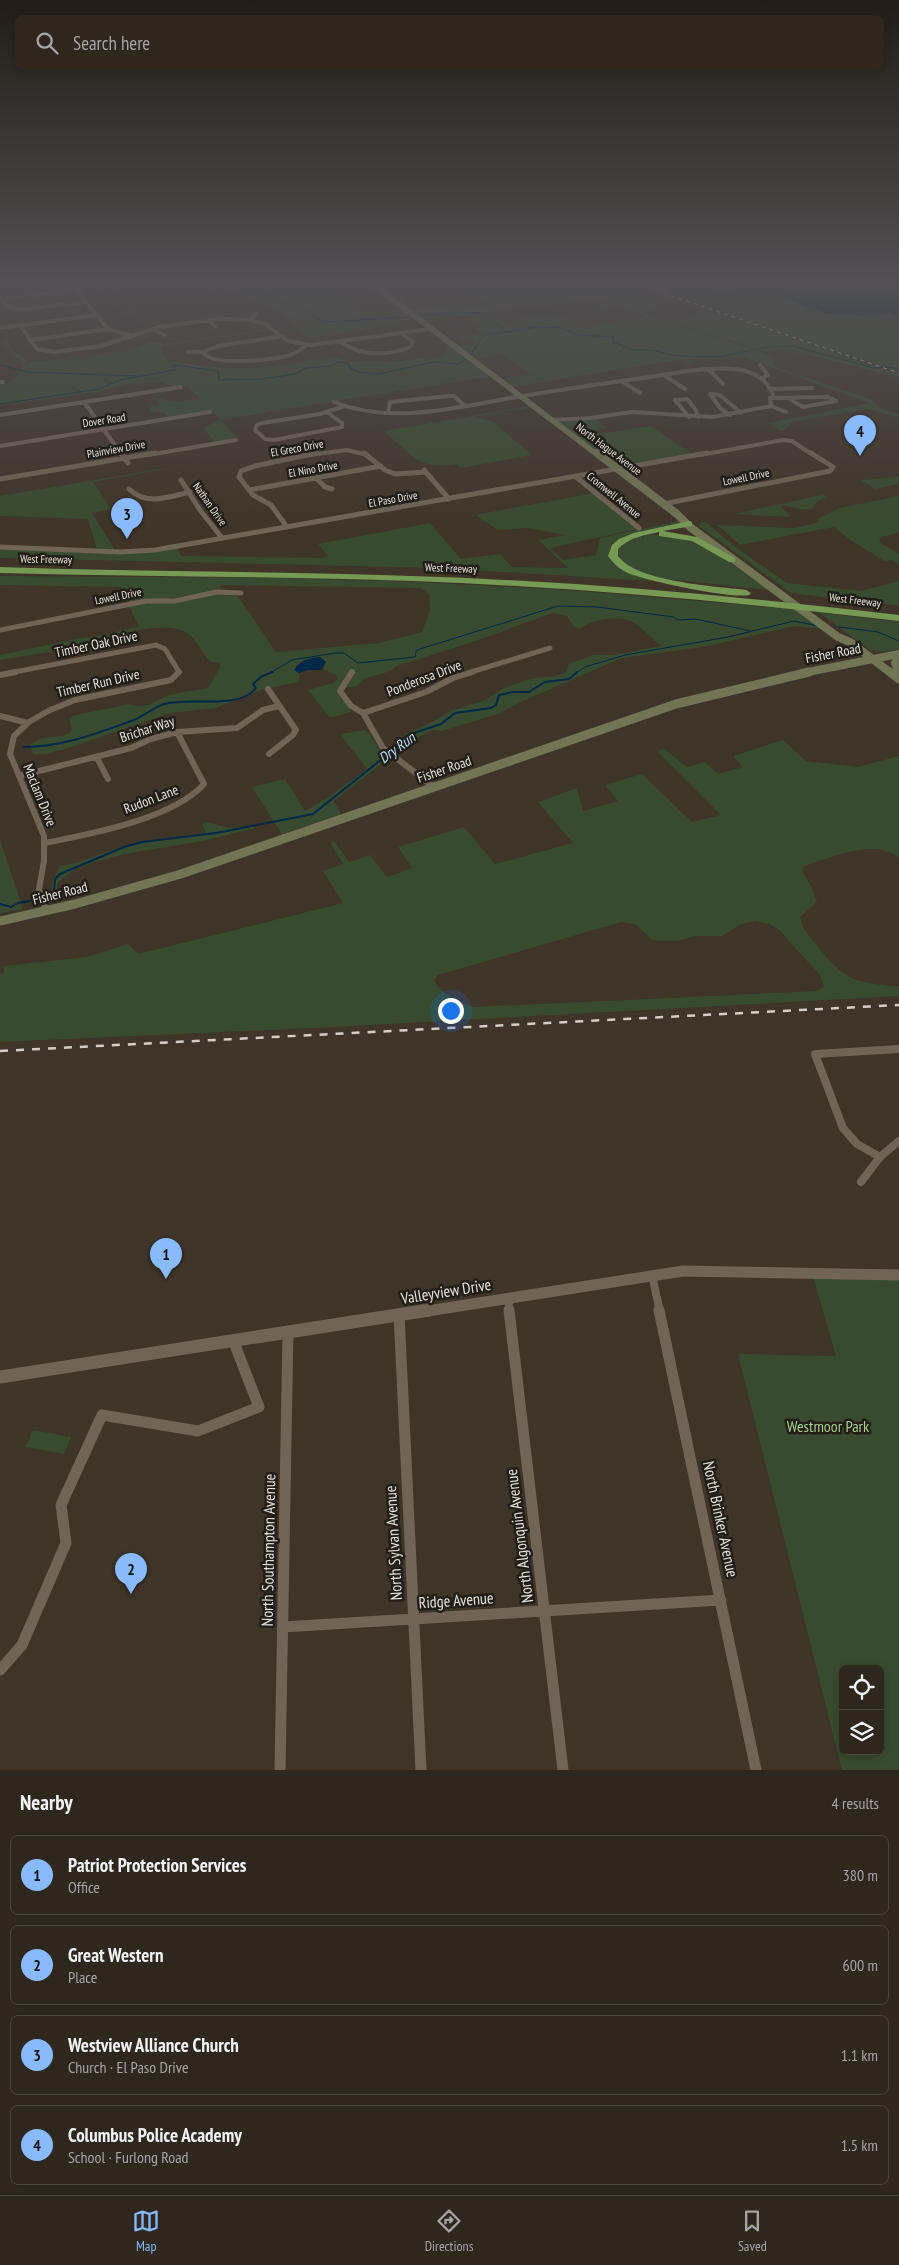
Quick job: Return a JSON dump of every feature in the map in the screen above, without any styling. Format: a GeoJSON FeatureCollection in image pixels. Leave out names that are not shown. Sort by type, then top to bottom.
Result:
{"type":"FeatureCollection","features":[{"type":"Feature","properties":{"kind":"highway"},"geometry":{"type":"LineString","coordinates":[[690,524],[640,531],[614,548],[612,552],[615,561],[626,570],[658,579],[746,593]]}},
{"type":"Feature","properties":{"kind":"highway"},"geometry":{"type":"LineString","coordinates":[[640,531],[686,537],[707,545],[732,560]]}},
{"type":"Feature","properties":{"kind":"highway","name":"West Freeway"},"geometry":{"type":"LineString","coordinates":[[0,562],[413,571],[573,579],[746,593],[899,610]]}},
{"type":"Feature","properties":{"kind":"highway","name":"West Freeway"},"geometry":{"type":"LineString","coordinates":[[0,570],[309,575],[470,581],[632,591],[780,604],[899,618]]}},
{"type":"Feature","properties":{"kind":"highway"},"geometry":{"type":"LineString","coordinates":[[0,574],[153,573]]}},
{"type":"Feature","properties":{"kind":"main road","name":"North Hague Avenue"},"geometry":{"type":"LineString","coordinates":[[480,366],[690,524],[697,526],[807,606],[845,635],[850,642]]}},
{"type":"Feature","properties":{"kind":"main road","name":"North Hague Avenue"},"geometry":{"type":"LineString","coordinates":[[690,524],[690,528],[732,560],[838,637],[850,642],[899,679]]}},
{"type":"Feature","properties":{"kind":"main road","name":"Fisher Road"},"geometry":{"type":"LineString","coordinates":[[0,921],[133,889],[181,874],[669,706],[779,678],[899,655]]}},
{"type":"Feature","properties":{"kind":"main road"},"geometry":{"type":"LineString","coordinates":[[899,655],[895,665],[899,673]]}},
{"type":"Feature","properties":{"kind":"street"},"geometry":{"type":"LineString","coordinates":[[760,366],[768,375],[762,378]]}},
{"type":"Feature","properties":{"kind":"street"},"geometry":{"type":"LineString","coordinates":[[709,370],[723,384]]}},
{"type":"Feature","properties":{"kind":"street"},"geometry":{"type":"LineString","coordinates":[[334,402],[342,407],[361,411],[388,412],[464,405],[709,370],[739,371],[762,378],[770,389],[771,406]]}},
{"type":"Feature","properties":{"kind":"street"},"geometry":{"type":"LineString","coordinates":[[664,375],[685,389]]}},
{"type":"Feature","properties":{"kind":"street"},"geometry":{"type":"LineString","coordinates":[[624,382],[640,393]]}},
{"type":"Feature","properties":{"kind":"street"},"geometry":{"type":"LineString","coordinates":[[0,415],[181,387]]}},
{"type":"Feature","properties":{"kind":"street"},"geometry":{"type":"LineString","coordinates":[[770,389],[812,388]]}},
{"type":"Feature","properties":{"kind":"street"},"geometry":{"type":"LineString","coordinates":[[730,415],[720,408],[710,394],[720,395],[731,406],[742,413]]}},
{"type":"Feature","properties":{"kind":"street"},"geometry":{"type":"LineString","coordinates":[[388,412],[388,403],[451,396],[464,405]]}},
{"type":"Feature","properties":{"kind":"street"},"geometry":{"type":"LineString","coordinates":[[771,397],[828,397],[836,401],[803,407],[788,398]]}},
{"type":"Feature","properties":{"kind":"street"},"geometry":{"type":"LineString","coordinates":[[689,417],[675,400],[686,399],[696,410],[698,417]]}},
{"type":"Feature","properties":{"kind":"street"},"geometry":{"type":"LineString","coordinates":[[84,402],[126,461]]}},
{"type":"Feature","properties":{"kind":"street"},"geometry":{"type":"LineString","coordinates":[[552,420],[590,418],[632,412],[689,417],[730,415],[771,406],[786,412]]}},
{"type":"Feature","properties":{"kind":"street"},"geometry":{"type":"LineString","coordinates":[[326,412],[342,424],[342,427],[269,440],[262,437],[255,430],[257,425],[326,412],[342,407]]}},
{"type":"Feature","properties":{"kind":"street","name":"Dover Road"},"geometry":{"type":"LineString","coordinates":[[0,446],[210,412]]}},
{"type":"Feature","properties":{"kind":"street","name":"Plainview Drive"},"geometry":{"type":"LineString","coordinates":[[0,479],[126,461],[236,440]]}},
{"type":"Feature","properties":{"kind":"street","name":"El Paso Drive"},"geometry":{"type":"LineString","coordinates":[[0,547],[129,552],[154,550],[787,440],[831,465],[833,469]]}},
{"type":"Feature","properties":{"kind":"street","name":"El Greco Drive"},"geometry":{"type":"LineString","coordinates":[[249,490],[238,477],[241,471],[255,466],[330,453],[358,451],[366,453],[381,466]]}},
{"type":"Feature","properties":{"kind":"street"},"geometry":{"type":"LineString","coordinates":[[381,466],[396,474],[425,471],[449,499]]}},
{"type":"Feature","properties":{"kind":"street","name":"El Nino Drive"},"geometry":{"type":"LineString","coordinates":[[249,490],[381,466]]}},
{"type":"Feature","properties":{"kind":"street","name":"Lowell Drive"},"geometry":{"type":"LineString","coordinates":[[663,504],[833,469]]}},
{"type":"Feature","properties":{"kind":"street","name":"Cromwell Avenue"},"geometry":{"type":"LineString","coordinates":[[576,477],[640,531]]}},
{"type":"Feature","properties":{"kind":"street"},"geometry":{"type":"LineString","coordinates":[[316,478],[325,487],[332,489]]}},
{"type":"Feature","properties":{"kind":"street","name":"Nathan Drive"},"geometry":{"type":"LineString","coordinates":[[181,480],[200,510],[222,538]]}},
{"type":"Feature","properties":{"kind":"street"},"geometry":{"type":"LineString","coordinates":[[129,489],[135,497],[144,500],[190,492]]}},
{"type":"Feature","properties":{"kind":"street"},"geometry":{"type":"LineString","coordinates":[[249,490],[256,498],[271,506],[287,527]]}},
{"type":"Feature","properties":{"kind":"street","name":"Lowell Drive"},"geometry":{"type":"LineString","coordinates":[[0,630],[146,601],[174,601],[217,592],[241,593]]}},
{"type":"Feature","properties":{"kind":"street","name":"Timber Oak Drive"},"geometry":{"type":"LineString","coordinates":[[0,675],[156,645],[165,649],[179,672],[177,676]]}},
{"type":"Feature","properties":{"kind":"street","name":"Ponderosa Drive"},"geometry":{"type":"LineString","coordinates":[[363,713],[426,692],[453,678],[550,648]]}},
{"type":"Feature","properties":{"kind":"street"},"geometry":{"type":"LineString","coordinates":[[352,672],[340,691],[351,706],[363,713],[380,745],[389,754],[434,787]]}},
{"type":"Feature","properties":{"kind":"street","name":"Timber Run Drive"},"geometry":{"type":"LineString","coordinates":[[28,724],[38,714],[57,705],[171,680],[177,676]]}},
{"type":"Feature","properties":{"kind":"street"},"geometry":{"type":"LineString","coordinates":[[268,690],[296,730],[293,735],[269,754]]}},
{"type":"Feature","properties":{"kind":"street","name":"Brichar Way"},"geometry":{"type":"LineString","coordinates":[[19,776],[97,758],[177,732],[200,729],[229,730],[236,728],[263,710],[279,706]]}},
{"type":"Feature","properties":{"kind":"street"},"geometry":{"type":"LineString","coordinates":[[0,716],[28,724]]}},
{"type":"Feature","properties":{"kind":"street","name":"Maclam Drive"},"geometry":{"type":"LineString","coordinates":[[28,724],[15,736],[10,745],[10,754],[45,843],[39,889],[46,911]]}},
{"type":"Feature","properties":{"kind":"street","name":"Rudon Lane"},"geometry":{"type":"LineString","coordinates":[[45,843],[82,836],[152,815],[174,806],[202,789],[204,784],[202,779],[177,732]]}},
{"type":"Feature","properties":{"kind":"street"},"geometry":{"type":"LineString","coordinates":[[97,758],[108,779]]}},
{"type":"Feature","properties":{"kind":"street"},"geometry":{"type":"LineString","coordinates":[[880,1157],[857,1144],[843,1128],[815,1054],[899,1049]]}},
{"type":"Feature","properties":{"kind":"street"},"geometry":{"type":"LineString","coordinates":[[861,1182],[880,1157],[899,1141]]}},
{"type":"Feature","properties":{"kind":"street","name":"Valleyview Drive"},"geometry":{"type":"LineString","coordinates":[[0,1377],[233,1339],[652,1275],[711,1270],[899,1275]]}},
{"type":"Feature","properties":{"kind":"street","name":"North Brinker Avenue"},"geometry":{"type":"LineString","coordinates":[[652,1275],[756,1770]]}},
{"type":"Feature","properties":{"kind":"street","name":"North Algonquin Avenue"},"geometry":{"type":"LineString","coordinates":[[508,1298],[563,1770]]}},
{"type":"Feature","properties":{"kind":"street","name":"North Sylvan Avenue"},"geometry":{"type":"LineString","coordinates":[[399,1314],[421,1770]]}},
{"type":"Feature","properties":{"kind":"street","name":"North Southampton Avenue"},"geometry":{"type":"LineString","coordinates":[[280,1770],[288,1332]]}},
{"type":"Feature","properties":{"kind":"street"},"geometry":{"type":"LineString","coordinates":[[0,1670],[22,1645],[66,1543],[61,1505],[102,1415],[181,1430],[198,1431],[259,1407],[233,1339]]}},
{"type":"Feature","properties":{"kind":"street","name":"Ridge Avenue"},"geometry":{"type":"LineString","coordinates":[[282,1627],[721,1600]]}},
{"type":"Feature","properties":{"kind":"green space"},"geometry":{"type":"Polygon","coordinates":[[[23,366],[200,366],[240,368],[280,366],[476,366],[490,376],[221,420],[237,439],[215,443],[203,428],[220,420],[212,411],[169,418],[163,412],[152,412],[149,407],[160,405],[155,399],[163,399],[170,402],[200,399],[187,386],[172,387],[162,382],[126,384],[97,392],[0,405],[0,384],[9,383],[19,373],[23,366]]]}},
{"type":"Feature","properties":{"kind":"green space"},"geometry":{"type":"Polygon","coordinates":[[[518,366],[642,366],[512,387],[501,379],[530,374],[518,366]]]}},
{"type":"Feature","properties":{"kind":"green space"},"geometry":{"type":"Polygon","coordinates":[[[767,366],[775,366],[872,400],[882,409],[899,414],[899,418],[868,409],[792,422],[787,429],[781,431],[768,423],[869,403],[767,366]]]}},
{"type":"Feature","properties":{"kind":"green space"},"geometry":{"type":"Polygon","coordinates":[[[852,366],[874,366],[899,374],[899,378],[852,366]]]}},
{"type":"Feature","properties":{"kind":"green space"},"geometry":{"type":"Polygon","coordinates":[[[880,366],[899,366],[899,372],[880,366]]]}},
{"type":"Feature","properties":{"kind":"green space"},"geometry":{"type":"Polygon","coordinates":[[[533,407],[474,417],[493,421],[531,455],[461,468],[457,464],[432,465],[423,462],[383,431],[533,407]]]}},
{"type":"Feature","properties":{"kind":"green space"},"geometry":{"type":"Polygon","coordinates":[[[594,418],[607,428],[574,434],[558,422],[594,418]]]}},
{"type":"Feature","properties":{"kind":"green space"},"geometry":{"type":"Polygon","coordinates":[[[651,426],[693,455],[621,468],[578,437],[651,426]]]}},
{"type":"Feature","properties":{"kind":"green space"},"geometry":{"type":"Polygon","coordinates":[[[197,463],[93,482],[111,509],[92,513],[115,550],[97,550],[88,519],[0,516],[0,496],[197,463]]]}},
{"type":"Feature","properties":{"kind":"green space"},"geometry":{"type":"Polygon","coordinates":[[[899,477],[899,484],[875,489],[861,480],[899,477]]]}},
{"type":"Feature","properties":{"kind":"green space"},"geometry":{"type":"Polygon","coordinates":[[[595,493],[637,529],[550,548],[563,560],[596,555],[600,538],[678,521],[682,524],[617,542],[614,562],[666,582],[437,568],[0,558],[0,549],[121,553],[177,547],[181,556],[322,558],[328,556],[318,544],[430,523],[461,559],[500,554],[512,567],[568,568],[538,540],[565,535],[527,528],[498,530],[475,515],[595,493]]]}},
{"type":"Feature","properties":{"kind":"green space"},"geometry":{"type":"Polygon","coordinates":[[[822,495],[827,496],[818,501],[812,509],[805,510],[782,505],[781,507],[790,516],[788,517],[734,514],[822,495]]]}},
{"type":"Feature","properties":{"kind":"green space"},"geometry":{"type":"Polygon","coordinates":[[[899,496],[899,533],[881,537],[879,542],[899,554],[899,564],[891,560],[884,561],[834,527],[740,545],[717,525],[795,528],[816,523],[821,517],[840,508],[899,496]]]}},
{"type":"Feature","properties":{"kind":"green space"},"geometry":{"type":"Polygon","coordinates":[[[702,522],[707,523],[734,546],[787,583],[861,591],[899,581],[899,606],[791,593],[699,526],[702,522]]]}},
{"type":"Feature","properties":{"kind":"green space"},"geometry":{"type":"Polygon","coordinates":[[[652,535],[690,539],[709,548],[769,590],[658,578],[633,571],[616,557],[617,549],[634,539],[652,535]]]}},
{"type":"Feature","properties":{"kind":"green space"},"geometry":{"type":"Polygon","coordinates":[[[0,576],[277,578],[417,582],[568,590],[795,609],[825,629],[795,626],[703,647],[622,658],[525,700],[498,714],[442,731],[432,730],[412,740],[334,801],[341,814],[282,834],[252,787],[285,779],[305,811],[367,769],[340,734],[365,730],[370,734],[383,755],[408,733],[450,711],[483,701],[506,687],[534,678],[556,676],[566,672],[569,664],[593,655],[614,655],[661,646],[638,626],[625,619],[597,621],[580,629],[573,626],[567,616],[553,613],[476,641],[397,666],[391,671],[363,679],[357,686],[338,689],[351,712],[330,718],[308,690],[333,683],[338,679],[336,675],[323,669],[326,662],[309,660],[301,663],[295,669],[299,673],[299,682],[264,689],[216,708],[170,713],[78,745],[46,754],[33,754],[30,745],[41,738],[62,736],[70,733],[72,728],[69,718],[76,715],[130,704],[149,705],[168,695],[208,688],[220,667],[220,663],[210,662],[190,635],[170,628],[137,631],[71,647],[0,660],[0,655],[75,639],[105,635],[139,626],[129,606],[215,594],[238,596],[276,652],[379,643],[422,632],[430,610],[429,594],[421,588],[220,585],[221,589],[168,599],[130,603],[120,587],[0,585],[0,576]]]}},
{"type":"Feature","properties":{"kind":"green space"},"geometry":{"type":"Polygon","coordinates":[[[818,612],[899,622],[899,649],[885,652],[870,650],[818,612]]]}},
{"type":"Feature","properties":{"kind":"green space"},"geometry":{"type":"Polygon","coordinates":[[[783,740],[806,761],[858,767],[899,756],[899,858],[877,849],[865,849],[840,854],[804,866],[802,871],[811,886],[817,902],[800,917],[807,933],[836,967],[855,979],[881,985],[899,986],[899,996],[314,1028],[0,1042],[0,974],[4,973],[4,966],[87,957],[128,944],[138,954],[343,903],[323,871],[343,864],[330,843],[335,842],[349,862],[370,855],[387,877],[412,868],[398,847],[464,827],[495,864],[573,843],[538,802],[577,788],[583,811],[618,801],[605,785],[642,774],[692,822],[721,815],[657,751],[665,749],[687,767],[705,762],[718,774],[743,767],[733,756],[783,740]],[[755,921],[741,924],[722,936],[695,936],[678,941],[659,941],[651,939],[635,924],[621,922],[438,975],[434,980],[446,994],[474,1007],[816,991],[824,987],[820,975],[779,930],[770,924],[755,921]]]}},
{"type":"Feature","properties":{"kind":"green space"},"geometry":{"type":"Polygon","coordinates":[[[206,822],[230,828],[253,825],[255,828],[199,841],[139,851],[82,867],[67,875],[57,884],[57,892],[62,900],[56,902],[52,888],[60,866],[129,845],[206,833],[202,824],[206,822]]]}},
{"type":"Feature","properties":{"kind":"green space"},"geometry":{"type":"Polygon","coordinates":[[[0,840],[23,909],[0,913],[0,840]]]}},
{"type":"Feature","properties":{"kind":"green space","name":"Westmoor Park"},"geometry":{"type":"Polygon","coordinates":[[[812,1273],[899,1275],[899,1770],[842,1770],[738,1354],[836,1356],[812,1273]]]}},
{"type":"Feature","properties":{"kind":"green space"},"geometry":{"type":"Polygon","coordinates":[[[33,1430],[71,1437],[64,1454],[25,1447],[33,1430]]]}},
{"type":"Feature","properties":{"kind":"water"},"geometry":{"type":"Polygon","coordinates":[[[320,657],[326,662],[321,670],[307,670],[299,673],[294,670],[305,660],[320,657]]]}},
{"type":"Feature","properties":{"kind":"waterway"},"geometry":{"type":"LineString","coordinates":[[2,366],[27,372],[136,376]]}},
{"type":"Feature","properties":{"kind":"waterway"},"geometry":{"type":"LineString","coordinates":[[0,404],[99,389],[120,380],[175,370],[176,368],[173,366]]}},
{"type":"Feature","properties":{"kind":"waterway"},"geometry":{"type":"LineString","coordinates":[[179,366],[218,371],[219,380],[262,379],[295,374],[306,368],[334,366]]}},
{"type":"Feature","properties":{"kind":"waterway"},"geometry":{"type":"LineString","coordinates":[[349,366],[350,368],[359,372],[379,374],[417,366]]}},
{"type":"Feature","properties":{"kind":"waterway"},"geometry":{"type":"LineString","coordinates":[[865,366],[874,368],[892,367],[899,370]]}},
{"type":"Feature","properties":{"kind":"waterway"},"geometry":{"type":"LineString","coordinates":[[270,673],[292,660],[335,653],[344,653],[358,663],[415,657],[416,651],[420,649],[558,606],[597,607],[674,617],[678,620],[696,619],[750,631]]}},
{"type":"Feature","properties":{"kind":"waterway","name":"Dry Run"},"geometry":{"type":"LineString","coordinates":[[576,673],[585,667],[625,655],[728,637],[794,621],[818,626]]}},
{"type":"Feature","properties":{"kind":"waterway","name":"Dry Run"},"geometry":{"type":"LineString","coordinates":[[839,627],[878,632],[899,641]]}},
{"type":"Feature","properties":{"kind":"waterway"},"geometry":{"type":"LineString","coordinates":[[24,747],[53,745],[94,734],[134,720],[164,704],[238,699],[248,695],[256,688],[253,684],[262,676],[273,672]]}},
{"type":"Feature","properties":{"kind":"waterway","name":"Dry Run"},"geometry":{"type":"LineString","coordinates":[[391,752],[411,734],[441,724],[455,713],[491,708],[496,705],[499,695],[513,692],[529,692],[545,682],[569,679],[577,672]]}},
{"type":"Feature","properties":{"kind":"waterway","name":"Dry Run"},"geometry":{"type":"LineString","coordinates":[[51,896],[54,893],[55,879],[60,874],[124,847],[142,842],[216,833],[313,814],[387,755]]}},
{"type":"Feature","properties":{"kind":"waterway","name":"Dry Run"},"geometry":{"type":"LineString","coordinates":[[0,904],[11,907],[18,903],[30,901]]}},
{"type":"Feature","properties":{"kind":"railway"},"geometry":{"type":"LineString","coordinates":[[877,366],[899,373]]}},
{"type":"Feature","properties":{"kind":"railway"},"geometry":{"type":"LineString","coordinates":[[0,1051],[899,1005]]}},
{"type":"Feature","properties":{"kind":"place","name":"Columbus Police Academy"},"geometry":{"type":"Point","coordinates":[860,456]}},
{"type":"Feature","properties":{"kind":"place","name":"Westview Alliance Church"},"geometry":{"type":"Point","coordinates":[127,539]}},
{"type":"Feature","properties":{"kind":"place","name":"Patriot Protection Services"},"geometry":{"type":"Point","coordinates":[166,1279]}},
{"type":"Feature","properties":{"kind":"place","name":"Great Western"},"geometry":{"type":"Point","coordinates":[131,1594]}}]}
